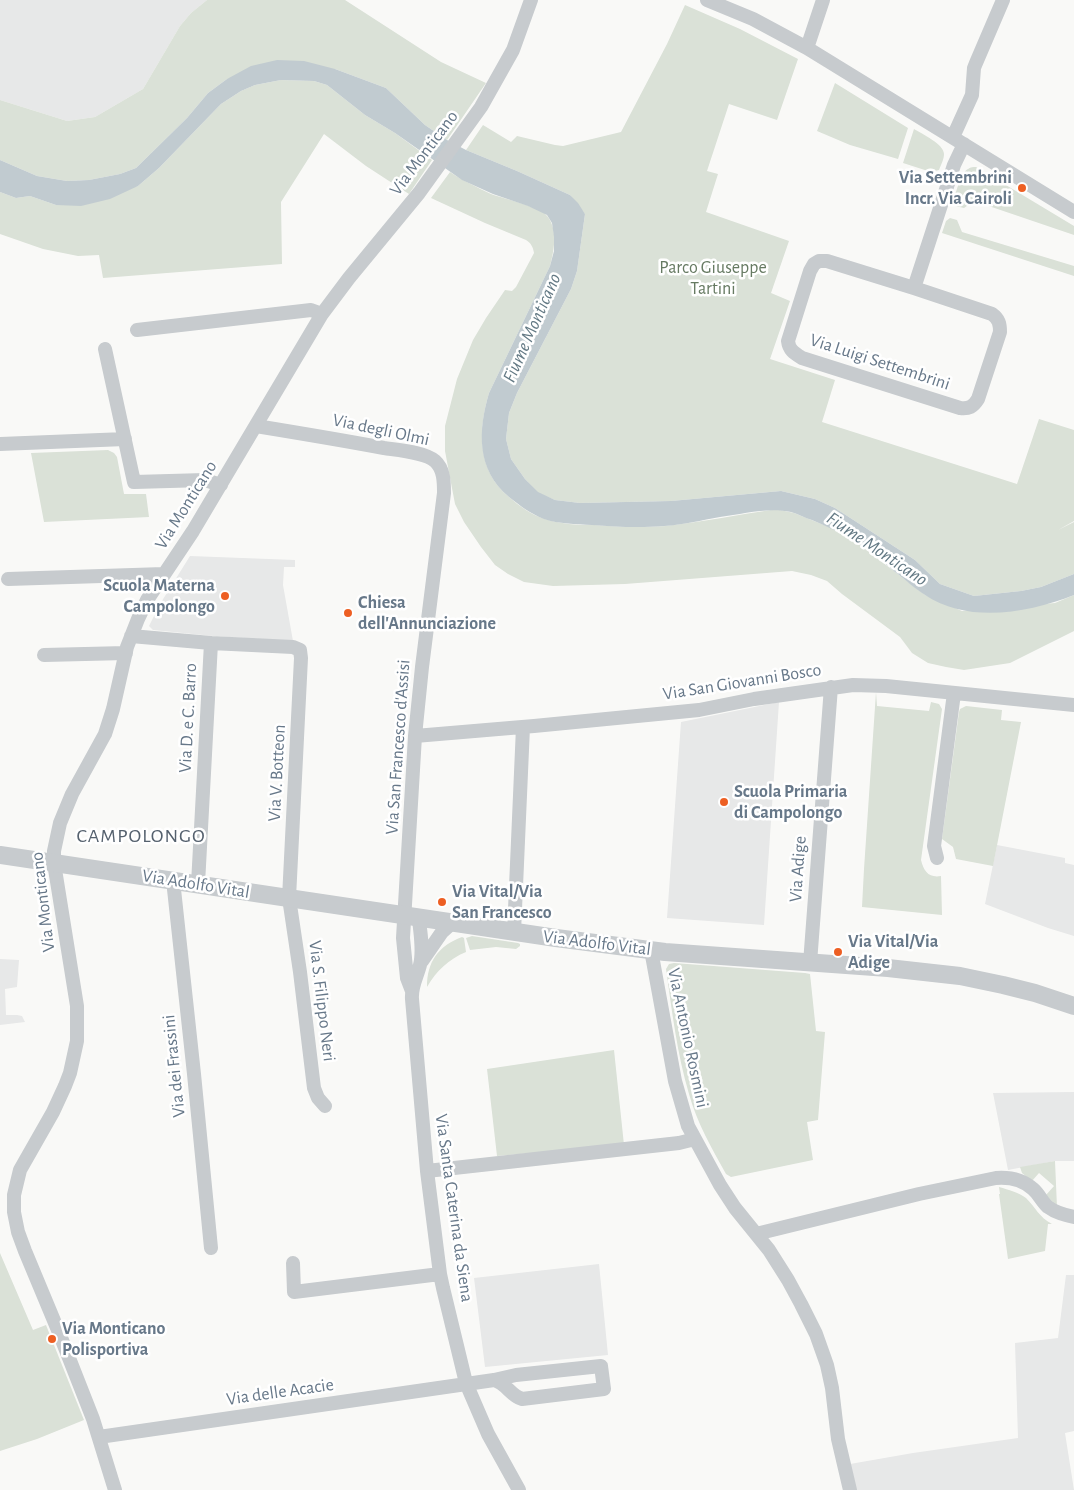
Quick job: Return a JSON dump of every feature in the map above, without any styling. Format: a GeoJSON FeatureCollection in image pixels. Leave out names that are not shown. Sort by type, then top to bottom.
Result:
{"type":"FeatureCollection","features":[{"type":"Feature","properties":{"kind":"street","name":"Via Monticano"},"geometry":{"type":"LineString","coordinates":[[115,1490],[99,1437],[18,1232],[14,1212],[14,1195],[20,1170],[65,1086],[77,1041],[77,1006],[54,863],[54,851],[60,823],[65,809],[105,734],[131,636],[147,600],[220,485],[322,314],[419,193],[486,99],[512,50],[531,0]]}},
{"type":"Feature","properties":{"kind":"street"},"geometry":{"type":"LineString","coordinates":[[707,0],[761,24],[807,48],[1074,212]]}},
{"type":"Feature","properties":{"kind":"street"},"geometry":{"type":"LineString","coordinates":[[807,48],[823,0]]}},
{"type":"Feature","properties":{"kind":"street"},"geometry":{"type":"LineString","coordinates":[[914,288],[954,165],[958,141],[972,95],[974,68],[1003,0]]}},
{"type":"Feature","properties":{"kind":"street","name":"Via Luigi Settembrini"},"geometry":{"type":"LineString","coordinates":[[820,261],[827,261],[914,288],[992,314],[997,318],[1000,332],[978,399],[974,405],[967,409],[802,358],[789,347],[788,341],[810,271],[814,264],[820,261]]}},
{"type":"Feature","properties":{"kind":"street"},"geometry":{"type":"LineString","coordinates":[[136,330],[311,310],[322,314]]}},
{"type":"Feature","properties":{"kind":"street"},"geometry":{"type":"LineString","coordinates":[[105,349],[134,482],[204,480],[213,481],[220,485]]}},
{"type":"Feature","properties":{"kind":"street","name":"Via degli Olmi"},"geometry":{"type":"LineString","coordinates":[[256,426],[421,454],[434,460],[442,471],[444,482],[434,582]]}},
{"type":"Feature","properties":{"kind":"street"},"geometry":{"type":"LineString","coordinates":[[0,444],[125,439]]}},
{"type":"Feature","properties":{"kind":"street"},"geometry":{"type":"LineString","coordinates":[[8,579],[164,574]]}},
{"type":"Feature","properties":{"kind":"street","name":"Via San Francesco d'Assisi"},"geometry":{"type":"LineString","coordinates":[[412,917],[415,736],[422,667],[434,582]]}},
{"type":"Feature","properties":{"kind":"street"},"geometry":{"type":"LineString","coordinates":[[131,636],[211,643]]}},
{"type":"Feature","properties":{"kind":"street","name":"Via D. e C. Barro"},"geometry":{"type":"LineString","coordinates":[[198,884],[211,643],[293,647],[300,650]]}},
{"type":"Feature","properties":{"kind":"street","name":"Via V. Botteon"},"geometry":{"type":"LineString","coordinates":[[289,898],[300,650]]}},
{"type":"Feature","properties":{"kind":"street"},"geometry":{"type":"LineString","coordinates":[[44,655],[126,653]]}},
{"type":"Feature","properties":{"kind":"street","name":"Via San Giovanni Bosco"},"geometry":{"type":"LineString","coordinates":[[415,736],[700,710],[831,687],[870,685],[1074,705]]}},
{"type":"Feature","properties":{"kind":"street","name":"Via Adige"},"geometry":{"type":"LineString","coordinates":[[810,963],[831,687]]}},
{"type":"Feature","properties":{"kind":"street"},"geometry":{"type":"LineString","coordinates":[[938,858],[934,846],[954,693]]}},
{"type":"Feature","properties":{"kind":"street"},"geometry":{"type":"LineString","coordinates":[[514,932],[523,727]]}},
{"type":"Feature","properties":{"kind":"street","name":"Via Adolfo Vital"},"geometry":{"type":"LineString","coordinates":[[0,855],[514,932],[651,950],[888,968],[960,976],[1027,991],[1074,1006]]}},
{"type":"Feature","properties":{"kind":"street","name":"Via dei Frassini"},"geometry":{"type":"LineString","coordinates":[[173,880],[211,1248]]}},
{"type":"Feature","properties":{"kind":"street","name":"Via S. Filippo Neri"},"geometry":{"type":"LineString","coordinates":[[289,898],[314,1088],[318,1098],[325,1106]]}},
{"type":"Feature","properties":{"kind":"street"},"geometry":{"type":"LineString","coordinates":[[412,917],[403,938],[407,978],[412,991]]}},
{"type":"Feature","properties":{"kind":"street","name":"Via Santa Caterina da Siena"},"geometry":{"type":"LineString","coordinates":[[412,917],[422,941],[420,963],[412,991],[427,1171],[440,1274],[466,1383],[488,1434],[519,1490]]}},
{"type":"Feature","properties":{"kind":"street"},"geometry":{"type":"LineString","coordinates":[[420,963],[442,932],[453,922]]}},
{"type":"Feature","properties":{"kind":"street","name":"Via Antonio Rosmini"},"geometry":{"type":"LineString","coordinates":[[651,950],[675,1081],[688,1126],[720,1185],[735,1208],[769,1250],[801,1304],[820,1345],[832,1388],[838,1439],[850,1490]]}},
{"type":"Feature","properties":{"kind":"street"},"geometry":{"type":"LineString","coordinates":[[427,1171],[679,1143],[695,1139]]}},
{"type":"Feature","properties":{"kind":"street"},"geometry":{"type":"LineString","coordinates":[[756,1234],[918,1194],[996,1178],[1021,1182],[1033,1189],[1048,1207],[1054,1211],[1074,1216]]}},
{"type":"Feature","properties":{"kind":"street"},"geometry":{"type":"LineString","coordinates":[[293,1263],[294,1292],[440,1274]]}},
{"type":"Feature","properties":{"kind":"street","name":"Via delle Acacie"},"geometry":{"type":"LineString","coordinates":[[99,1437],[494,1380],[516,1375],[602,1366],[604,1389],[522,1399],[516,1397],[500,1381],[494,1380]]}},
{"type":"Feature","properties":{"kind":"shaded area"},"geometry":{"type":"Polygon","coordinates":[[[0,0],[207,0],[191,13],[180,26],[143,89],[95,117],[67,121],[0,100],[0,0]]]}},
{"type":"Feature","properties":{"kind":"shaded area","name":"Scuola Materna Campolongo"},"geometry":{"type":"Polygon","coordinates":[[[190,556],[295,560],[295,567],[284,567],[283,585],[293,641],[153,630],[149,626],[160,604],[190,556]]]}},
{"type":"Feature","properties":{"kind":"shaded area","name":"Scuola Primaria di Campolongo"},"geometry":{"type":"Polygon","coordinates":[[[779,702],[764,925],[667,918],[681,722],[779,702]]]}},
{"type":"Feature","properties":{"kind":"shaded area"},"geometry":{"type":"Polygon","coordinates":[[[997,845],[1065,858],[1065,863],[1074,865],[1074,936],[985,904],[997,845]]]}},
{"type":"Feature","properties":{"kind":"shaded area"},"geometry":{"type":"Polygon","coordinates":[[[0,959],[19,960],[17,987],[5,989],[6,1015],[22,1016],[25,1022],[0,1025],[0,959]]]}},
{"type":"Feature","properties":{"kind":"shaded area"},"geometry":{"type":"Polygon","coordinates":[[[1074,1092],[1074,1161],[1055,1161],[1008,1170],[993,1093],[1074,1092]]]}},
{"type":"Feature","properties":{"kind":"shaded area"},"geometry":{"type":"Polygon","coordinates":[[[599,1264],[608,1355],[485,1367],[474,1278],[599,1264]]]}},
{"type":"Feature","properties":{"kind":"shaded area"},"geometry":{"type":"Polygon","coordinates":[[[1066,1275],[1074,1275],[1074,1431],[1065,1433],[1074,1490],[856,1490],[850,1464],[1018,1438],[1015,1343],[1058,1338],[1066,1275]]]}},
{"type":"Feature","properties":{"kind":"green space"},"geometry":{"type":"Polygon","coordinates":[[[207,0],[345,0],[441,62],[486,83],[447,140],[425,125],[386,88],[335,69],[227,79],[208,93],[187,118],[136,168],[120,174],[89,180],[67,181],[37,176],[0,160],[0,100],[67,121],[95,117],[143,89],[180,26],[191,13],[207,0]]]}},
{"type":"Feature","properties":{"kind":"green space","name":"Parco Giuseppe Tartini"},"geometry":{"type":"Polygon","coordinates":[[[685,5],[740,29],[798,59],[777,120],[729,104],[707,171],[718,174],[706,212],[789,241],[771,293],[790,301],[770,359],[835,380],[822,422],[1017,484],[1039,419],[1074,430],[1074,521],[1058,530],[1074,522],[1074,574],[1041,587],[974,596],[940,584],[915,560],[835,508],[815,499],[781,491],[671,501],[580,503],[555,500],[538,493],[511,459],[506,439],[509,413],[517,393],[571,289],[577,271],[585,214],[570,195],[466,150],[483,125],[511,142],[517,136],[563,146],[621,132],[685,5]]]}},
{"type":"Feature","properties":{"kind":"green space"},"geometry":{"type":"Polygon","coordinates":[[[281,80],[314,81],[327,85],[365,115],[395,133],[432,160],[409,194],[366,166],[324,134],[281,202],[282,264],[103,278],[99,255],[78,256],[43,249],[0,234],[0,192],[16,198],[30,196],[56,205],[138,186],[159,168],[221,104],[241,91],[255,85],[281,80]]]}},
{"type":"Feature","properties":{"kind":"green space"},"geometry":{"type":"Polygon","coordinates":[[[835,83],[908,128],[898,159],[850,145],[817,131],[835,83]]]}},
{"type":"Feature","properties":{"kind":"green space"},"geometry":{"type":"Polygon","coordinates":[[[914,129],[932,140],[943,150],[944,158],[939,170],[931,172],[903,163],[914,129]]]}},
{"type":"Feature","properties":{"kind":"green space"},"geometry":{"type":"Polygon","coordinates":[[[976,167],[1074,226],[1074,235],[974,201],[964,208],[953,205],[956,191],[965,171],[976,167]]]}},
{"type":"Feature","properties":{"kind":"green space"},"geometry":{"type":"Polygon","coordinates":[[[450,172],[491,194],[544,213],[553,228],[554,248],[550,266],[489,393],[483,421],[483,449],[491,475],[499,487],[517,504],[535,515],[557,522],[621,527],[666,526],[771,510],[794,513],[851,538],[925,595],[962,611],[1055,603],[1074,595],[1074,631],[1010,663],[964,670],[928,663],[912,653],[900,637],[827,581],[811,575],[792,571],[625,584],[553,586],[524,582],[495,565],[464,522],[455,504],[445,451],[445,426],[457,379],[473,340],[505,290],[512,291],[516,287],[534,253],[532,245],[526,240],[431,198],[450,172]]]}},
{"type":"Feature","properties":{"kind":"green space"},"geometry":{"type":"Polygon","coordinates":[[[950,218],[957,220],[962,232],[1074,266],[1074,276],[942,233],[946,221],[950,218]]]}},
{"type":"Feature","properties":{"kind":"green space"},"geometry":{"type":"Polygon","coordinates":[[[108,450],[117,457],[124,494],[146,494],[149,517],[44,522],[31,453],[108,450]]]}},
{"type":"Feature","properties":{"kind":"green space"},"geometry":{"type":"Polygon","coordinates":[[[876,692],[877,706],[929,711],[931,702],[939,704],[942,709],[921,860],[924,868],[930,875],[941,876],[942,915],[862,907],[876,692]]]}},
{"type":"Feature","properties":{"kind":"green space"},"geometry":{"type":"Polygon","coordinates":[[[966,706],[1002,710],[1001,720],[1021,722],[993,866],[956,859],[953,847],[942,839],[959,712],[960,709],[966,706]]]}},
{"type":"Feature","properties":{"kind":"green space"},"geometry":{"type":"Polygon","coordinates":[[[472,936],[518,943],[520,946],[516,949],[496,947],[470,950],[466,938],[472,936]]]}},
{"type":"Feature","properties":{"kind":"green space"},"geometry":{"type":"Polygon","coordinates":[[[462,937],[464,938],[466,952],[444,966],[427,987],[429,970],[440,950],[462,937]]]}},
{"type":"Feature","properties":{"kind":"green space"},"geometry":{"type":"Polygon","coordinates":[[[669,964],[810,974],[816,1031],[825,1032],[818,1120],[807,1122],[813,1160],[731,1177],[726,1174],[710,1145],[692,1105],[681,1064],[666,969],[669,964]]]}},
{"type":"Feature","properties":{"kind":"green space"},"geometry":{"type":"Polygon","coordinates":[[[614,1050],[624,1145],[497,1156],[487,1069],[614,1050]]]}},
{"type":"Feature","properties":{"kind":"green space"},"geometry":{"type":"Polygon","coordinates":[[[1055,1161],[1057,1207],[1046,1195],[1054,1186],[1039,1173],[1032,1181],[1022,1173],[1020,1167],[1055,1161]]]}},
{"type":"Feature","properties":{"kind":"green space"},"geometry":{"type":"Polygon","coordinates":[[[999,1187],[1026,1198],[1052,1224],[1048,1224],[1045,1251],[1008,1259],[999,1187]]]}},
{"type":"Feature","properties":{"kind":"green space"},"geometry":{"type":"Polygon","coordinates":[[[0,1253],[33,1330],[46,1325],[84,1420],[37,1439],[0,1451],[0,1253]]]}},
{"type":"Feature","properties":{"kind":"water","name":"Fiume Monticano"},"geometry":{"type":"Polygon","coordinates":[[[277,60],[304,61],[335,69],[386,88],[425,125],[447,140],[570,195],[585,214],[577,271],[571,289],[517,393],[509,413],[506,439],[511,459],[525,479],[538,492],[555,500],[580,503],[671,501],[781,491],[815,499],[835,508],[915,560],[940,584],[974,596],[1041,587],[1074,574],[1074,595],[1038,607],[1018,611],[999,613],[960,610],[942,604],[921,593],[862,545],[850,538],[791,512],[773,510],[678,525],[628,527],[556,522],[534,515],[525,509],[509,497],[490,475],[482,449],[483,421],[489,393],[550,266],[554,251],[552,223],[547,215],[462,180],[395,133],[365,115],[327,85],[314,81],[281,80],[255,85],[241,91],[221,104],[159,168],[138,186],[110,199],[81,206],[56,205],[30,196],[16,198],[0,192],[0,160],[37,176],[67,181],[89,180],[120,174],[136,168],[187,118],[208,93],[227,79],[251,66],[277,60]]]}},
{"type":"Feature","properties":{"kind":"place","name":"Via Settembrini Incr. Via Cairoli"},"geometry":{"type":"Point","coordinates":[1022,188]}},
{"type":"Feature","properties":{"kind":"place","name":"Scuola Materna Campolongo"},"geometry":{"type":"Point","coordinates":[225,596]}},
{"type":"Feature","properties":{"kind":"place","name":"Chiesa dell'Annunciazione"},"geometry":{"type":"Point","coordinates":[348,613]}},
{"type":"Feature","properties":{"kind":"place","name":"Scuola Primaria di Campolongo"},"geometry":{"type":"Point","coordinates":[724,802]}},
{"type":"Feature","properties":{"kind":"place","name":"Via Vital/Via San Francesco"},"geometry":{"type":"Point","coordinates":[442,902]}},
{"type":"Feature","properties":{"kind":"place","name":"Via Vital/Via Adige"},"geometry":{"type":"Point","coordinates":[838,952]}},
{"type":"Feature","properties":{"kind":"place","name":"Via Monticano Polisportiva"},"geometry":{"type":"Point","coordinates":[52,1339]}},
{"type":"Feature","properties":{"kind":"district","name":"CAMPOLONGO"},"geometry":{"type":"Point","coordinates":[141,836]}}]}
